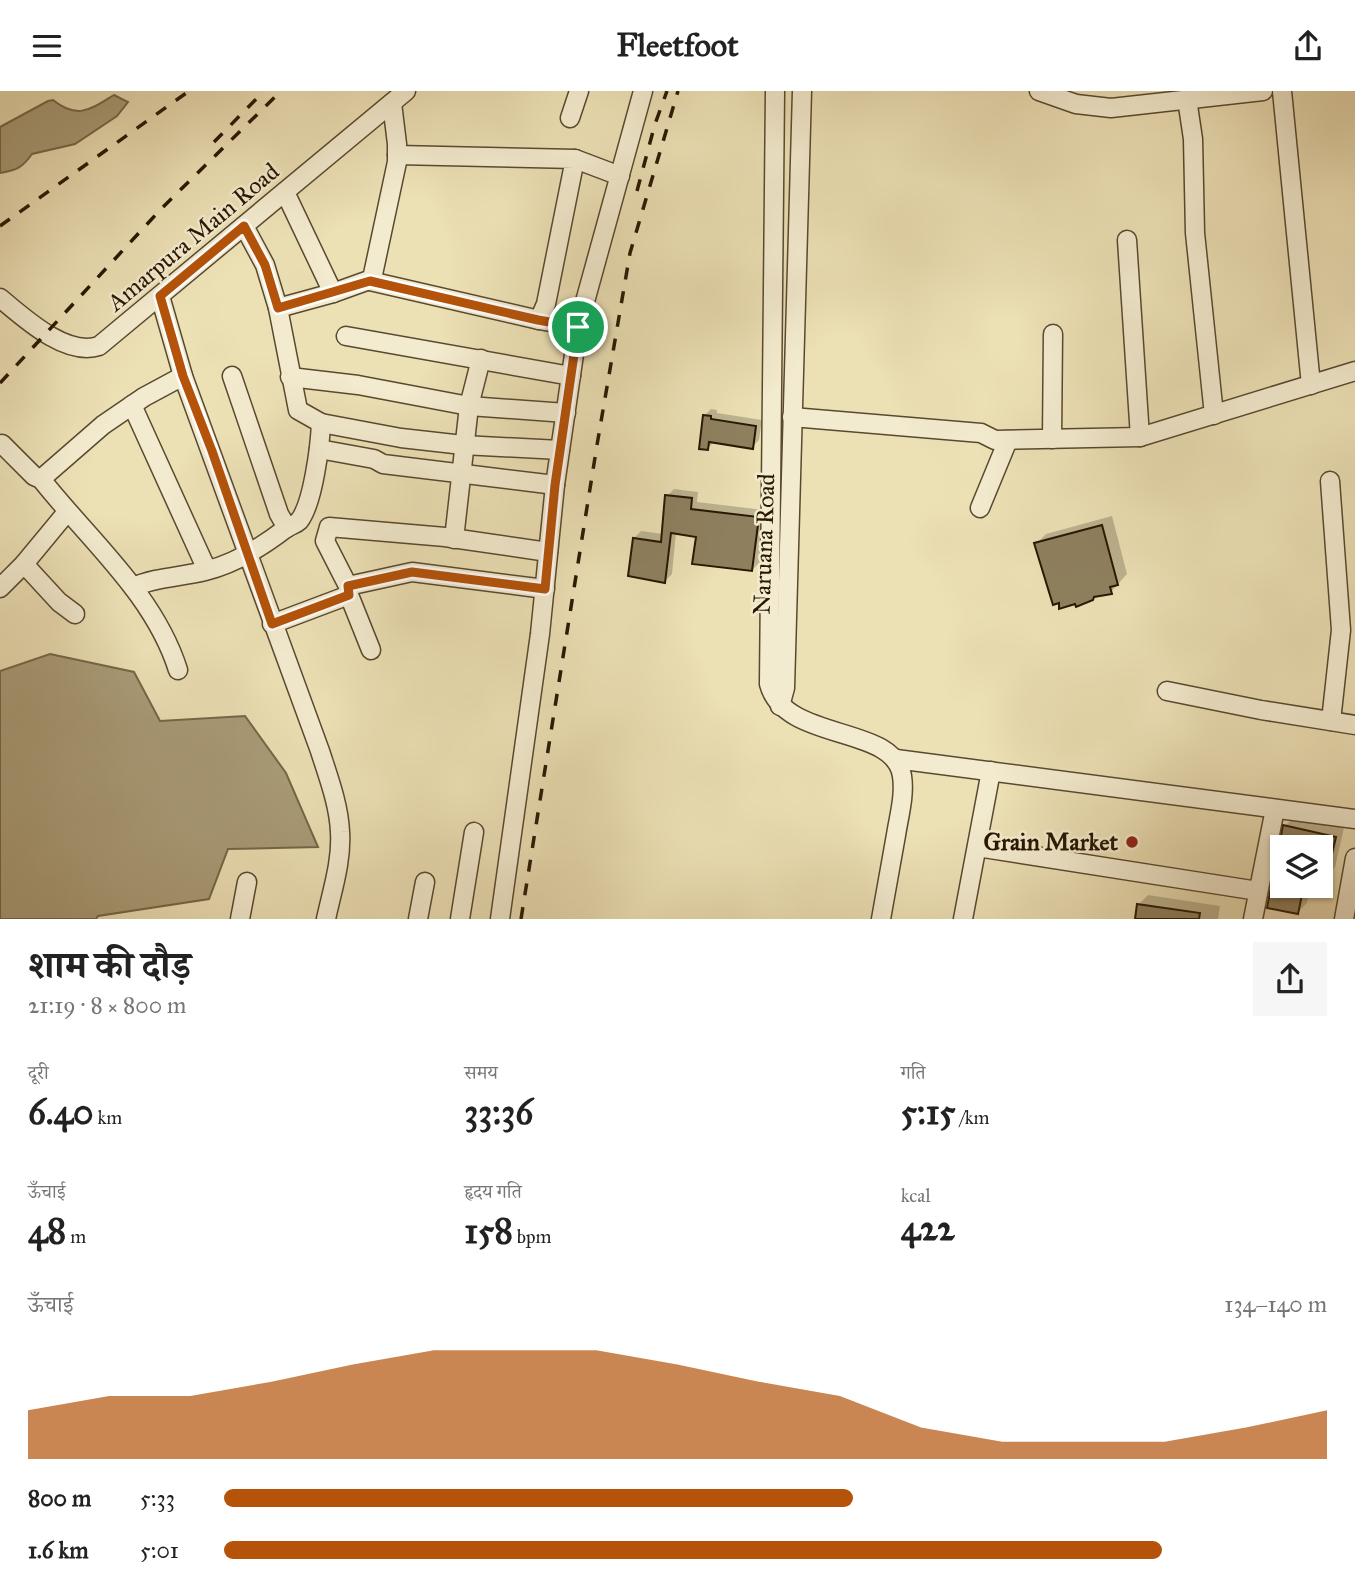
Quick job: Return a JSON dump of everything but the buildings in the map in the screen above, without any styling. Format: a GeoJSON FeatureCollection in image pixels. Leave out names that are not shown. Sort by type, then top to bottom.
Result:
{"type":"FeatureCollection","features":[{"type":"Feature","properties":{"kind":"street","name":"Amarpura Main Road"},"geometry":{"type":"LineString","coordinates":[[0,298],[44,334],[90,349],[106,341],[406,91]]}},
{"type":"Feature","properties":{"kind":"street"},"geometry":{"type":"LineString","coordinates":[[570,118],[579,91]]}},
{"type":"Feature","properties":{"kind":"street"},"geometry":{"type":"LineString","coordinates":[[500,919],[545,589],[555,485],[578,327],[643,91]]}},
{"type":"Feature","properties":{"kind":"street"},"geometry":{"type":"LineString","coordinates":[[775,91],[769,680],[773,696],[780,706],[808,722],[853,737],[888,752],[897,759],[1355,819]]}},
{"type":"Feature","properties":{"kind":"street","name":"Naruana Road"},"geometry":{"type":"LineString","coordinates":[[780,706],[785,688],[802,91]]}},
{"type":"Feature","properties":{"kind":"street"},"geometry":{"type":"LineString","coordinates":[[1039,91],[1076,104],[1111,108],[1264,91]]}},
{"type":"Feature","properties":{"kind":"street"},"geometry":{"type":"LineString","coordinates":[[1282,91],[1311,385]]}},
{"type":"Feature","properties":{"kind":"street"},"geometry":{"type":"LineString","coordinates":[[1187,99],[1193,139],[1195,233],[1214,415]]}},
{"type":"Feature","properties":{"kind":"street"},"geometry":{"type":"LineString","coordinates":[[370,281],[380,248],[397,155],[392,103]]}},
{"type":"Feature","properties":{"kind":"street"},"geometry":{"type":"LineString","coordinates":[[397,155],[575,159],[620,176]]}},
{"type":"Feature","properties":{"kind":"street"},"geometry":{"type":"LineString","coordinates":[[538,320],[546,304],[575,159]]}},
{"type":"Feature","properties":{"kind":"street"},"geometry":{"type":"LineString","coordinates":[[285,192],[333,293]]}},
{"type":"Feature","properties":{"kind":"street"},"geometry":{"type":"LineString","coordinates":[[244,226],[265,265],[278,308],[298,410],[321,423],[401,438],[463,445],[560,450]]}},
{"type":"Feature","properties":{"kind":"street"},"geometry":{"type":"LineString","coordinates":[[1127,240],[1140,437]]}},
{"type":"Feature","properties":{"kind":"street"},"geometry":{"type":"LineString","coordinates":[[278,308],[370,281],[578,327]]}},
{"type":"Feature","properties":{"kind":"street"},"geometry":{"type":"LineString","coordinates":[[160,296],[183,376],[320,751],[340,832],[336,878],[326,919]]}},
{"type":"Feature","properties":{"kind":"street"},"geometry":{"type":"LineString","coordinates":[[1052,439],[1053,334]]}},
{"type":"Feature","properties":{"kind":"street"},"geometry":{"type":"LineString","coordinates":[[346,336],[571,376]]}},
{"type":"Feature","properties":{"kind":"street"},"geometry":{"type":"LineString","coordinates":[[454,539],[463,445],[469,406],[481,359]]}},
{"type":"Feature","properties":{"kind":"street"},"geometry":{"type":"LineString","coordinates":[[792,417],[981,433],[995,440],[1140,437],[1355,371]]}},
{"type":"Feature","properties":{"kind":"street"},"geometry":{"type":"LineString","coordinates":[[41,479],[103,425],[183,376]]}},
{"type":"Feature","properties":{"kind":"street"},"geometry":{"type":"LineString","coordinates":[[232,376],[286,528]]}},
{"type":"Feature","properties":{"kind":"street"},"geometry":{"type":"LineString","coordinates":[[290,377],[358,385],[469,406],[566,413]]}},
{"type":"Feature","properties":{"kind":"street"},"geometry":{"type":"LineString","coordinates":[[132,405],[207,571]]}},
{"type":"Feature","properties":{"kind":"street"},"geometry":{"type":"LineString","coordinates":[[133,587],[148,581],[207,571],[247,553],[281,534],[286,528],[298,524],[306,509],[319,449],[321,423]]}},
{"type":"Feature","properties":{"kind":"street"},"geometry":{"type":"LineString","coordinates":[[980,508],[1008,440]]}},
{"type":"Feature","properties":{"kind":"street"},"geometry":{"type":"LineString","coordinates":[[2,444],[34,476],[41,479],[133,587],[155,616],[170,643],[178,670]]}},
{"type":"Feature","properties":{"kind":"street"},"geometry":{"type":"LineString","coordinates":[[319,449],[374,459],[383,464],[555,485]]}},
{"type":"Feature","properties":{"kind":"street"},"geometry":{"type":"LineString","coordinates":[[1331,481],[1341,630],[1331,721]]}},
{"type":"Feature","properties":{"kind":"street"},"geometry":{"type":"LineString","coordinates":[[0,588],[24,564],[67,512]]}},
{"type":"Feature","properties":{"kind":"street"},"geometry":{"type":"LineString","coordinates":[[370,650],[348,590],[325,541],[329,527],[454,539],[548,552]]}},
{"type":"Feature","properties":{"kind":"street"},"geometry":{"type":"LineString","coordinates":[[24,564],[59,602],[75,614]]}},
{"type":"Feature","properties":{"kind":"street"},"geometry":{"type":"LineString","coordinates":[[272,624],[348,590],[412,572],[545,589]]}},
{"type":"Feature","properties":{"kind":"street"},"geometry":{"type":"LineString","coordinates":[[1167,691],[1261,711],[1355,725]]}},
{"type":"Feature","properties":{"kind":"street"},"geometry":{"type":"LineString","coordinates":[[881,919],[901,803],[902,776],[897,759]]}},
{"type":"Feature","properties":{"kind":"street"},"geometry":{"type":"LineString","coordinates":[[963,919],[991,771]]}},
{"type":"Feature","properties":{"kind":"street"},"geometry":{"type":"LineString","coordinates":[[1253,919],[1275,809]]}},
{"type":"Feature","properties":{"kind":"street"},"geometry":{"type":"LineString","coordinates":[[460,919],[474,832]]}},
{"type":"Feature","properties":{"kind":"street"},"geometry":{"type":"LineString","coordinates":[[977,847],[1258,891]]}},
{"type":"Feature","properties":{"kind":"street"},"geometry":{"type":"LineString","coordinates":[[1345,919],[1355,857]]}},
{"type":"Feature","properties":{"kind":"street"},"geometry":{"type":"LineString","coordinates":[[240,919],[247,882]]}},
{"type":"Feature","properties":{"kind":"street"},"geometry":{"type":"LineString","coordinates":[[418,919],[425,882]]}},
{"type":"Feature","properties":{"kind":"shaded area"},"geometry":{"type":"Polygon","coordinates":[[[114,95],[128,102],[117,116],[75,144],[32,154],[19,168],[0,173],[0,127],[48,101],[53,100],[77,111],[91,108],[114,95]]]}},
{"type":"Feature","properties":{"kind":"shaded area"},"geometry":{"type":"Polygon","coordinates":[[[50,654],[134,672],[160,721],[245,716],[286,773],[318,847],[228,849],[209,899],[98,916],[96,919],[0,919],[0,671],[50,654]]]}},
{"type":"Feature","properties":{"kind":"railway"},"geometry":{"type":"LineString","coordinates":[[0,226],[189,91]]}},
{"type":"Feature","properties":{"kind":"railway"},"geometry":{"type":"LineString","coordinates":[[214,142],[264,91]]}},
{"type":"Feature","properties":{"kind":"railway"},"geometry":{"type":"LineString","coordinates":[[0,383],[162,208],[281,91]]}},
{"type":"Feature","properties":{"kind":"railway"},"geometry":{"type":"LineString","coordinates":[[637,191],[667,91]]}},
{"type":"Feature","properties":{"kind":"railway"},"geometry":{"type":"LineString","coordinates":[[521,919],[630,253],[678,91]]}},
{"type":"Feature","properties":{"kind":"place","name":"Grain Market"},"geometry":{"type":"Point","coordinates":[1132,842]}},
{"type":"Feature","properties":{"kind":"route"},"geometry":{"type":"LineString","coordinates":[[244,226],[265,265],[278,308],[370,281],[578,327],[555,485],[545,589],[412,572],[348,586],[349,595],[272,624],[183,376],[160,296],[244,226]]}}]}
